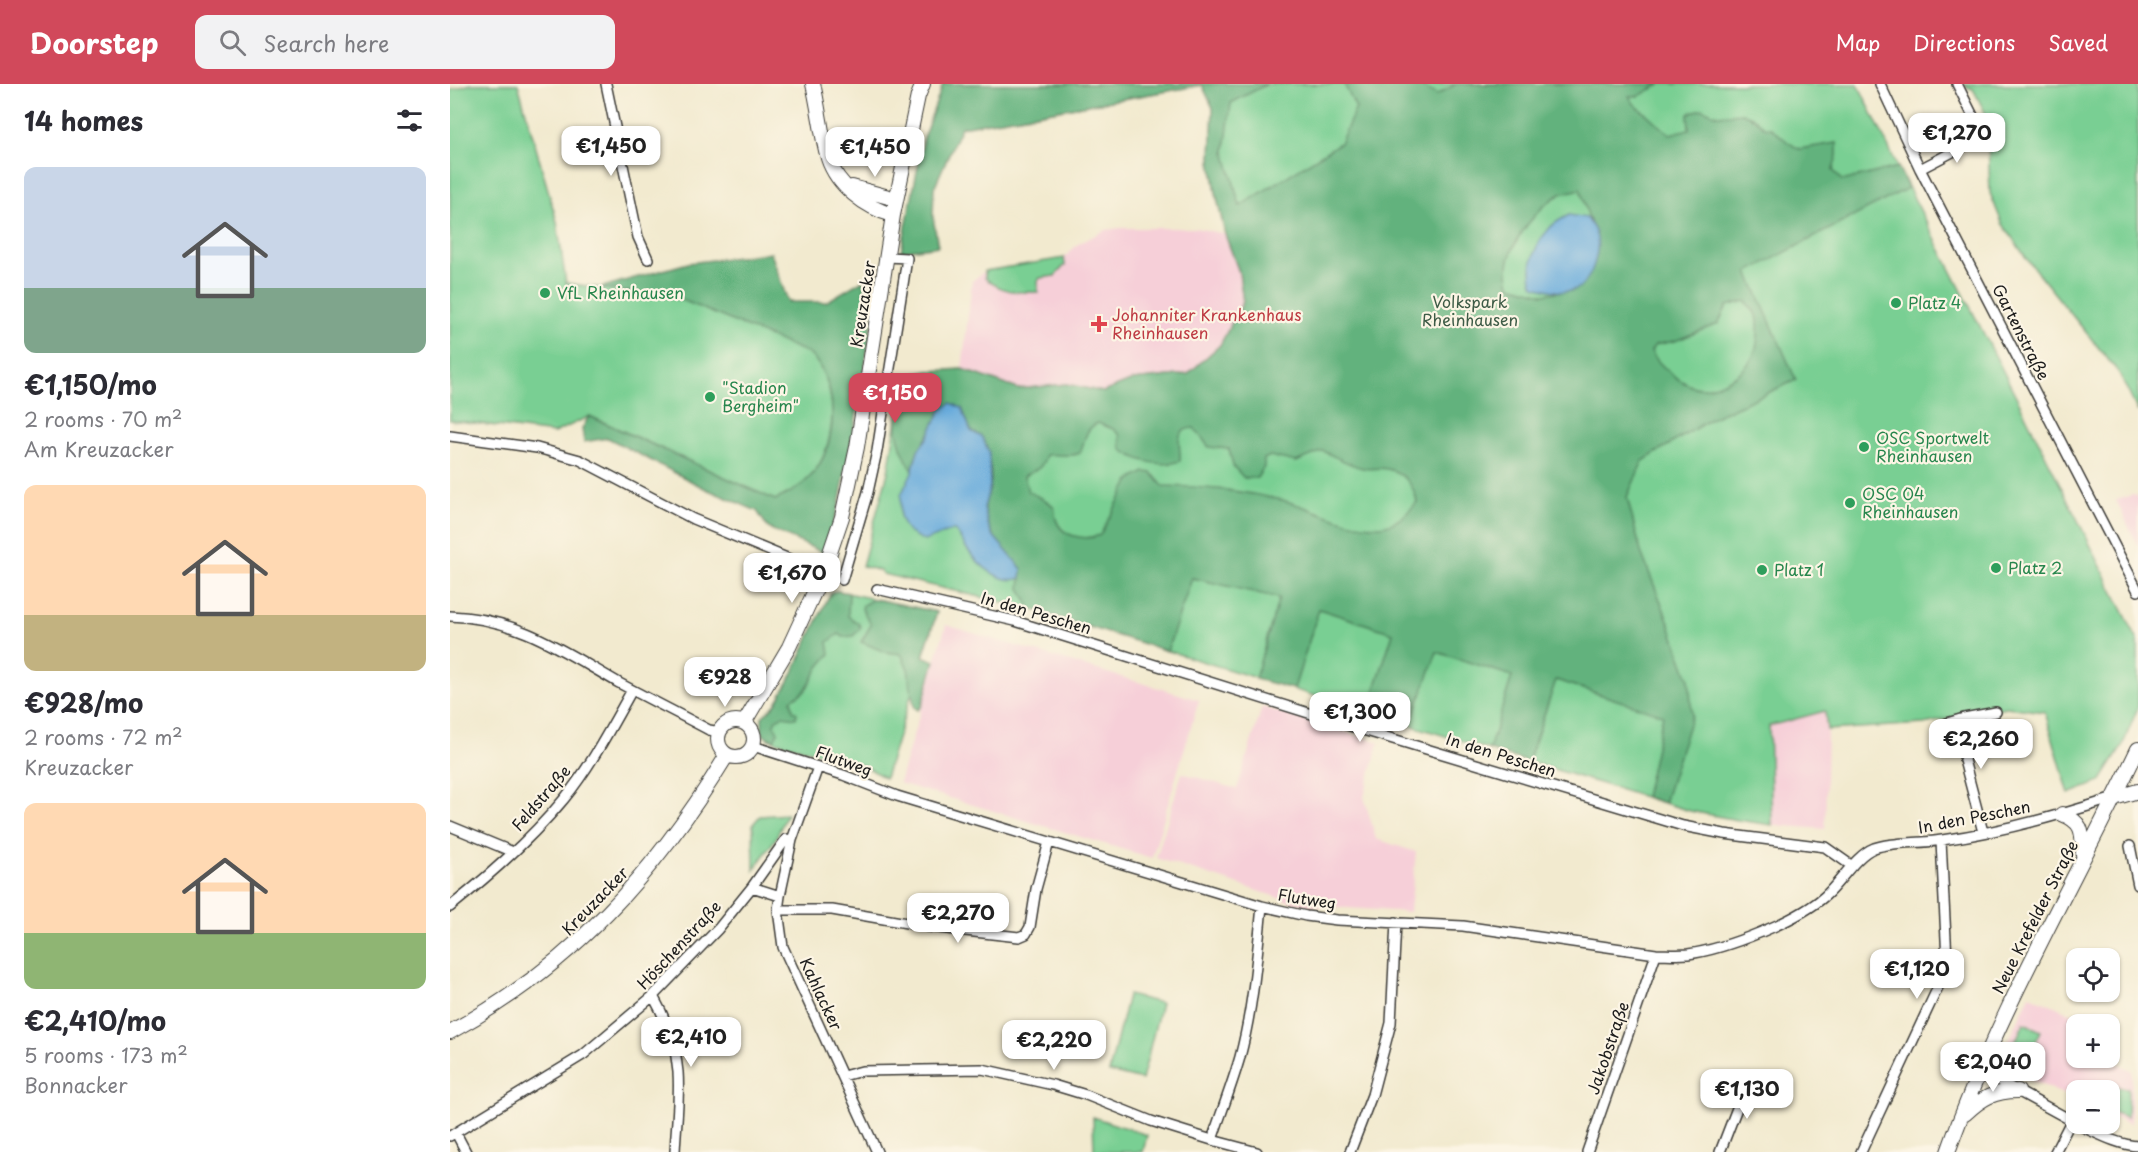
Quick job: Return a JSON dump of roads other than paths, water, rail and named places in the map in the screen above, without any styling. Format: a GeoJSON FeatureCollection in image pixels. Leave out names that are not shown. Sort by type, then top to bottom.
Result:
{"type":"FeatureCollection","features":[{"type":"Feature","properties":{"kind":"street"},"geometry":{"type":"LineString","coordinates":[[606,84],[638,237],[648,259]]}},
{"type":"Feature","properties":{"kind":"street"},"geometry":{"type":"LineString","coordinates":[[813,84],[829,159],[845,185],[871,206],[893,215]]}},
{"type":"Feature","properties":{"kind":"street","name":"Kreuzacker"},"geometry":{"type":"LineString","coordinates":[[744,723],[789,647],[823,573],[842,517],[851,477],[893,215],[922,84]]}},
{"type":"Feature","properties":{"kind":"street","name":"Gartenstraße"},"geometry":{"type":"LineString","coordinates":[[1880,84],[1920,169],[2138,591]]}},
{"type":"Feature","properties":{"kind":"street"},"geometry":{"type":"LineString","coordinates":[[1920,169],[1983,136],[1958,84]]}},
{"type":"Feature","properties":{"kind":"street"},"geometry":{"type":"LineString","coordinates":[[845,185],[896,199]]}},
{"type":"Feature","properties":{"kind":"street"},"geometry":{"type":"LineString","coordinates":[[842,580],[868,492],[877,451],[907,258],[887,257]]}},
{"type":"Feature","properties":{"kind":"street"},"geometry":{"type":"LineString","coordinates":[[884,275],[904,278]]}},
{"type":"Feature","properties":{"kind":"street"},"geometry":{"type":"LineString","coordinates":[[450,436],[537,448],[580,460],[693,519],[823,573]]}},
{"type":"Feature","properties":{"kind":"street","name":"In den Peschen"},"geometry":{"type":"LineString","coordinates":[[877,589],[1015,621],[1363,730],[1683,826],[1724,834],[1825,847],[1852,866],[1863,855],[1875,848],[1983,832],[2062,814],[2114,798]]}},
{"type":"Feature","properties":{"kind":"street"},"geometry":{"type":"LineString","coordinates":[[450,616],[504,624],[531,633],[632,690],[709,730],[720,732]]}},
{"type":"Feature","properties":{"kind":"street","name":"Feldstraße"},"geometry":{"type":"LineString","coordinates":[[450,907],[513,852],[569,792],[587,767],[632,690]]}},
{"type":"Feature","properties":{"kind":"street"},"geometry":{"type":"LineString","coordinates":[[1947,723],[1996,712]]}},
{"type":"Feature","properties":{"kind":"street"},"geometry":{"type":"LineString","coordinates":[[1964,718],[1970,740],[1964,760],[1983,832]]}},
{"type":"Feature","properties":{"kind":"street"},"geometry":{"type":"LineString","coordinates":[[730,722],[744,723],[753,733],[753,746],[750,751],[739,757],[727,754],[720,747],[720,732],[730,722]]}},
{"type":"Feature","properties":{"kind":"street","name":"Flutweg"},"geometry":{"type":"LineString","coordinates":[[753,746],[897,796],[1262,906],[1327,918],[1463,926],[1656,954],[1688,954],[1723,945],[1796,916],[1817,903],[1852,866]]}},
{"type":"Feature","properties":{"kind":"street","name":"Neue Krefelder Straße"},"geometry":{"type":"LineString","coordinates":[[1948,1152],[2021,979],[2138,749]]}},
{"type":"Feature","properties":{"kind":"street","name":"Kreuzacker"},"geometry":{"type":"LineString","coordinates":[[450,1032],[500,1004],[577,944],[610,913],[660,854],[727,754]]}},
{"type":"Feature","properties":{"kind":"street","name":"Kahlacker"},"geometry":{"type":"LineString","coordinates":[[818,767],[792,840],[780,896],[778,910],[783,947],[877,1152]]}},
{"type":"Feature","properties":{"kind":"street"},"geometry":{"type":"LineString","coordinates":[[2114,798],[2138,791]]}},
{"type":"Feature","properties":{"kind":"street"},"geometry":{"type":"LineString","coordinates":[[2062,814],[2074,820],[2081,828],[2084,856]]}},
{"type":"Feature","properties":{"kind":"street"},"geometry":{"type":"LineString","coordinates":[[450,826],[513,852]]}},
{"type":"Feature","properties":{"kind":"street","name":"Kahlacker"},"geometry":{"type":"LineString","coordinates":[[752,887],[786,839],[792,840]]}},
{"type":"Feature","properties":{"kind":"street"},"geometry":{"type":"LineString","coordinates":[[1861,1152],[1945,972],[1947,959],[1941,840]]}},
{"type":"Feature","properties":{"kind":"street"},"geometry":{"type":"LineString","coordinates":[[778,910],[832,910],[930,927],[1019,937],[1026,934],[1030,927],[1036,889],[1049,842]]}},
{"type":"Feature","properties":{"kind":"street"},"geometry":{"type":"LineString","coordinates":[[2130,846],[2138,885]]}},
{"type":"Feature","properties":{"kind":"street"},"geometry":{"type":"LineString","coordinates":[[752,887],[780,896]]}},
{"type":"Feature","properties":{"kind":"street","name":"Höschenstraße"},"geometry":{"type":"LineString","coordinates":[[453,1134],[583,1055],[652,996],[718,929],[752,887]]}},
{"type":"Feature","properties":{"kind":"street"},"geometry":{"type":"LineString","coordinates":[[1212,1140],[1240,1058],[1246,1031],[1256,977],[1262,906]]}},
{"type":"Feature","properties":{"kind":"street"},"geometry":{"type":"LineString","coordinates":[[1350,1152],[1372,1095],[1391,1023],[1396,922]]}},
{"type":"Feature","properties":{"kind":"street","name":"Jakobstraße"},"geometry":{"type":"LineString","coordinates":[[1587,1152],[1656,954]]}},
{"type":"Feature","properties":{"kind":"street"},"geometry":{"type":"LineString","coordinates":[[652,996],[671,1034],[678,1072],[675,1152]]}},
{"type":"Feature","properties":{"kind":"street"},"geometry":{"type":"LineString","coordinates":[[843,1076],[862,1071],[982,1069],[1053,1085],[1151,1121],[1257,1152]]}},
{"type":"Feature","properties":{"kind":"street"},"geometry":{"type":"LineString","coordinates":[[1981,1071],[2066,1118]]}},
{"type":"Feature","properties":{"kind":"street"},"geometry":{"type":"LineString","coordinates":[[1720,1152],[1744,1090],[1755,1077]]}},
{"type":"Feature","properties":{"kind":"street"},"geometry":{"type":"LineString","coordinates":[[1962,1117],[1982,1099],[1992,1094],[2018,1091]]}},
{"type":"Feature","properties":{"kind":"street"},"geometry":{"type":"LineString","coordinates":[[453,1134],[466,1152]]}},
{"type":"Feature","properties":{"kind":"street"},"geometry":{"type":"LineString","coordinates":[[2055,1152],[2067,1134]]}},
{"type":"Feature","properties":{"kind":"street"},"geometry":{"type":"LineString","coordinates":[[2099,1134],[2131,1146],[2138,1146]]}},
{"type":"Feature","properties":{"kind":"water"},"geometry":{"type":"Polygon","coordinates":[[[1569,215],[1587,218],[1595,232],[1597,248],[1591,273],[1582,285],[1571,291],[1555,291],[1534,286],[1531,271],[1536,249],[1551,227],[1569,215]]]}},
{"type":"Feature","properties":{"kind":"water"},"geometry":{"type":"Polygon","coordinates":[[[951,403],[962,408],[971,431],[982,437],[989,452],[990,486],[984,508],[988,524],[992,534],[1022,569],[1021,578],[1006,579],[991,572],[972,555],[953,530],[924,541],[908,532],[903,524],[900,516],[901,495],[912,472],[918,450],[927,438],[941,410],[951,403]]]}},
{"type":"Feature","properties":{"kind":"place","name":"VfL Rheinhausen"},"geometry":{"type":"Point","coordinates":[545,293]}},
{"type":"Feature","properties":{"kind":"place","name":"Platz 4"},"geometry":{"type":"Point","coordinates":[1896,303]}},
{"type":"Feature","properties":{"kind":"place","name":"Johanniter Krankenhaus Rheinhausen"},"geometry":{"type":"Point","coordinates":[1099,324]}},
{"type":"Feature","properties":{"kind":"place","name":"\"Stadion Bergheim\""},"geometry":{"type":"Point","coordinates":[710,397]}},
{"type":"Feature","properties":{"kind":"place","name":"OSC Sportwelt Rheinhausen"},"geometry":{"type":"Point","coordinates":[1864,447]}},
{"type":"Feature","properties":{"kind":"place","name":"OSC 04 Rheinhausen"},"geometry":{"type":"Point","coordinates":[1850,503]}},
{"type":"Feature","properties":{"kind":"place","name":"Platz 2"},"geometry":{"type":"Point","coordinates":[1996,568]}},
{"type":"Feature","properties":{"kind":"place","name":"Platz 1"},"geometry":{"type":"Point","coordinates":[1762,570]}},
{"type":"Feature","properties":{"kind":"park label","name":"Volkspark Rheinhausen"},"geometry":{"type":"Point","coordinates":[1470,311]}}]}
